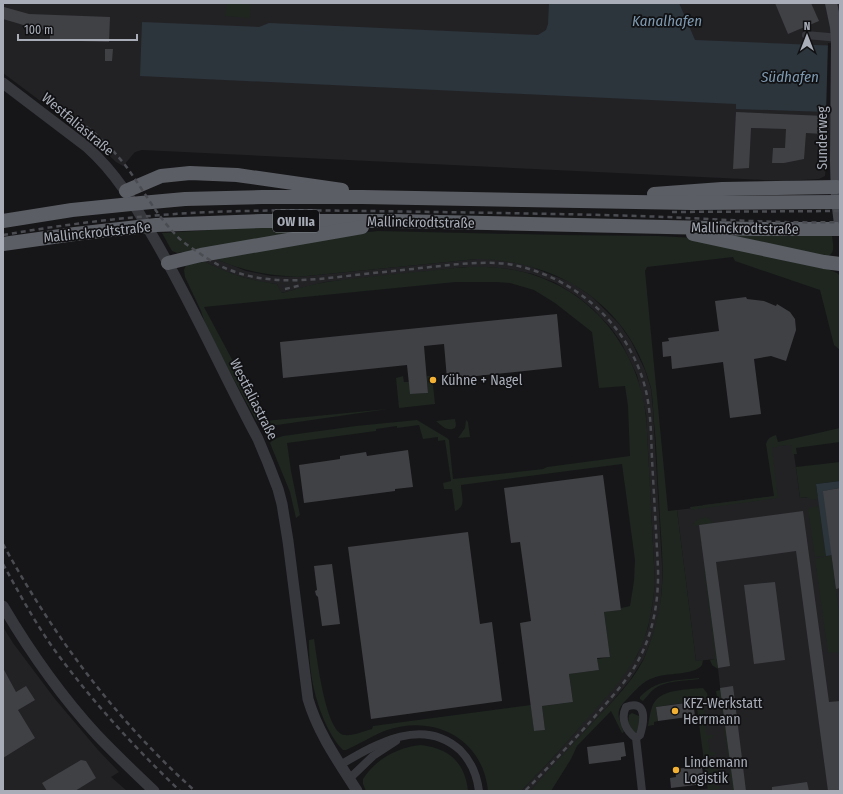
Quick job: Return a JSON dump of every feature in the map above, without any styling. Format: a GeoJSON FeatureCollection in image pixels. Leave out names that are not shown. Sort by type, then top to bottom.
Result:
{"type":"FeatureCollection","features":[{"type":"Feature","properties":{"kind":"highway"},"geometry":{"type":"LineString","coordinates":[[126,191],[161,176],[190,173],[221,174],[271,179],[396,198]]}},
{"type":"Feature","properties":{"kind":"highway"},"geometry":{"type":"LineString","coordinates":[[590,201],[722,189],[837,187]]}},
{"type":"Feature","properties":{"kind":"highway","name":"Mallinckrodtstraße"},"geometry":{"type":"LineString","coordinates":[[3,221],[79,210],[185,199],[262,197],[590,201],[692,204],[840,202]]}},
{"type":"Feature","properties":{"kind":"highway","name":"Mallinckrodtstraße"},"geometry":{"type":"LineString","coordinates":[[3,244],[115,229],[198,222],[262,220],[394,221],[757,229],[840,229]]}},
{"type":"Feature","properties":{"kind":"highway"},"geometry":{"type":"LineString","coordinates":[[168,263],[201,255],[394,221]]}},
{"type":"Feature","properties":{"kind":"highway"},"geometry":{"type":"LineString","coordinates":[[668,226],[697,235],[824,262],[840,264]]}},
{"type":"Feature","properties":{"kind":"main road","name":"Sunderweg"},"geometry":{"type":"LineString","coordinates":[[831,3],[838,32],[836,154],[840,224]]}},
{"type":"Feature","properties":{"kind":"street"},"geometry":{"type":"LineString","coordinates":[[806,35],[838,32]]}},
{"type":"Feature","properties":{"kind":"street","name":"Westfaliastraße"},"geometry":{"type":"LineString","coordinates":[[3,83],[87,147],[114,174],[126,191],[168,263],[258,440],[278,490],[288,541],[308,699],[313,716],[322,736],[357,791]]}},
{"type":"Feature","properties":{"kind":"street"},"geometry":{"type":"LineString","coordinates":[[3,606],[28,646],[72,705],[97,734],[154,791]]}},
{"type":"Feature","properties":{"kind":"street"},"geometry":{"type":"LineString","coordinates":[[349,779],[381,750],[407,735]]}},
{"type":"Feature","properties":{"kind":"street"},"geometry":{"type":"LineString","coordinates":[[340,765],[384,741],[407,735],[431,735],[445,740],[457,748],[467,758],[474,770],[479,791]]}},
{"type":"Feature","properties":{"kind":"street"},"geometry":{"type":"LineString","coordinates":[[636,738],[642,791]]}},
{"type":"Feature","properties":{"kind":"shaded area"},"geometry":{"type":"Polygon","coordinates":[[[3,3],[840,3],[840,79],[831,116],[825,176],[819,179],[783,181],[142,150],[135,152],[123,166],[116,162],[75,127],[3,73],[3,3]]]}},
{"type":"Feature","properties":{"kind":"shaded area"},"geometry":{"type":"Polygon","coordinates":[[[227,3],[251,3],[250,18],[225,16],[227,3]]]}},
{"type":"Feature","properties":{"kind":"shaded area"},"geometry":{"type":"Polygon","coordinates":[[[339,226],[183,255],[182,252],[177,253],[172,251],[162,233],[211,230],[212,228],[339,226]]]}},
{"type":"Feature","properties":{"kind":"shaded area"},"geometry":{"type":"Polygon","coordinates":[[[378,231],[659,236],[695,238],[821,266],[837,273],[840,276],[840,350],[834,345],[820,290],[735,261],[733,257],[647,267],[645,271],[668,511],[677,510],[696,661],[703,660],[702,665],[693,671],[659,676],[649,679],[640,686],[619,709],[619,717],[624,732],[622,733],[611,711],[577,746],[571,759],[551,791],[530,791],[636,673],[645,656],[656,621],[660,604],[663,565],[656,442],[651,388],[641,359],[627,333],[609,311],[587,293],[562,279],[536,268],[507,261],[477,259],[297,277],[254,272],[214,258],[350,234],[378,231]]]}},
{"type":"Feature","properties":{"kind":"shaded area"},"geometry":{"type":"Polygon","coordinates":[[[730,233],[832,236],[833,251],[826,257],[733,238],[730,233]]]}},
{"type":"Feature","properties":{"kind":"shaded area"},"geometry":{"type":"Polygon","coordinates":[[[214,258],[246,271],[271,276],[297,277],[477,259],[496,259],[527,265],[572,283],[591,296],[620,325],[631,341],[645,370],[651,389],[662,565],[660,610],[654,632],[644,658],[630,680],[530,791],[521,791],[574,734],[637,656],[648,628],[655,584],[646,413],[637,375],[621,342],[611,328],[593,309],[577,296],[556,283],[533,274],[509,269],[464,267],[325,282],[281,293],[277,284],[261,282],[238,276],[217,268],[202,260],[214,258]]]}},
{"type":"Feature","properties":{"kind":"shaded area"},"geometry":{"type":"Polygon","coordinates":[[[202,260],[238,276],[277,284],[282,293],[327,282],[466,267],[486,267],[514,270],[540,277],[564,288],[586,303],[605,322],[620,343],[633,367],[642,393],[646,420],[655,584],[649,622],[640,649],[622,678],[568,741],[521,791],[488,791],[484,773],[477,757],[467,745],[454,735],[439,729],[422,725],[405,726],[387,730],[346,750],[343,750],[330,732],[316,698],[311,675],[309,640],[314,639],[323,692],[332,721],[337,730],[344,735],[355,734],[372,729],[373,726],[531,705],[534,731],[545,730],[542,706],[573,702],[569,674],[599,670],[597,659],[610,657],[604,612],[621,610],[621,608],[630,606],[634,581],[635,560],[622,464],[461,485],[462,504],[459,509],[455,511],[452,489],[444,489],[443,483],[451,481],[445,440],[438,441],[438,437],[423,439],[419,425],[397,428],[397,426],[376,429],[376,431],[287,443],[300,515],[296,518],[290,492],[270,443],[274,439],[283,436],[356,426],[417,420],[449,440],[453,479],[543,469],[547,467],[630,456],[628,406],[625,386],[599,388],[592,332],[555,303],[534,290],[510,283],[456,282],[204,307],[265,421],[388,409],[270,426],[269,422],[266,423],[266,426],[260,424],[256,420],[208,332],[201,311],[185,277],[184,270],[186,265],[202,260]]]}},
{"type":"Feature","properties":{"kind":"shaded area"},"geometry":{"type":"Polygon","coordinates":[[[403,376],[404,382],[409,382],[411,394],[428,393],[427,376],[432,376],[435,404],[399,408],[396,378],[403,376]]]}},
{"type":"Feature","properties":{"kind":"shaded area"},"geometry":{"type":"Polygon","coordinates":[[[455,419],[456,425],[455,428],[452,429],[445,428],[436,421],[455,419]]]}},
{"type":"Feature","properties":{"kind":"shaded area"},"geometry":{"type":"Polygon","coordinates":[[[466,420],[468,422],[470,437],[458,438],[465,428],[466,420]]]}},
{"type":"Feature","properties":{"kind":"shaded area"},"geometry":{"type":"Polygon","coordinates":[[[840,428],[840,442],[796,448],[797,454],[792,454],[791,445],[772,448],[778,498],[691,510],[690,507],[774,496],[766,444],[768,439],[776,435],[778,442],[840,428]]]}},
{"type":"Feature","properties":{"kind":"shaded area"},"geometry":{"type":"Polygon","coordinates":[[[792,439],[800,498],[818,496],[825,498],[823,491],[840,488],[840,791],[687,791],[712,788],[700,699],[721,696],[717,659],[696,661],[677,510],[703,507],[703,505],[775,496],[768,445],[792,439]]]}},
{"type":"Feature","properties":{"kind":"shaded area"},"geometry":{"type":"Polygon","coordinates":[[[840,462],[840,481],[816,484],[818,499],[811,500],[807,497],[800,498],[796,467],[840,462]]]}},
{"type":"Feature","properties":{"kind":"shaded area"},"geometry":{"type":"Polygon","coordinates":[[[819,506],[826,556],[815,557],[808,510],[811,507],[819,506]]]}},
{"type":"Feature","properties":{"kind":"shaded area"},"geometry":{"type":"Polygon","coordinates":[[[705,517],[710,519],[712,523],[693,526],[695,521],[705,517]]]}},
{"type":"Feature","properties":{"kind":"shaded area"},"geometry":{"type":"Polygon","coordinates":[[[832,555],[840,623],[840,652],[828,653],[815,559],[832,555]]]}},
{"type":"Feature","properties":{"kind":"shaded area"},"geometry":{"type":"Polygon","coordinates":[[[704,569],[718,669],[712,665],[710,660],[715,659],[704,569]]]}},
{"type":"Feature","properties":{"kind":"shaded area"},"geometry":{"type":"Polygon","coordinates":[[[3,627],[13,643],[55,699],[98,750],[119,772],[111,777],[127,791],[3,791],[3,627]]]}},
{"type":"Feature","properties":{"kind":"shaded area"},"geometry":{"type":"Polygon","coordinates":[[[699,678],[664,684],[654,689],[643,701],[640,699],[646,691],[660,684],[667,682],[699,678]]]}},
{"type":"Feature","properties":{"kind":"shaded area"},"geometry":{"type":"Polygon","coordinates":[[[703,688],[707,693],[708,698],[703,699],[705,716],[710,715],[711,718],[705,719],[707,735],[713,735],[713,738],[708,739],[710,752],[715,752],[716,755],[710,756],[712,769],[717,769],[718,772],[712,773],[714,786],[720,786],[720,789],[715,789],[715,791],[708,791],[696,701],[656,707],[658,721],[654,722],[654,725],[648,726],[652,707],[661,696],[674,691],[703,688]]]}},
{"type":"Feature","properties":{"kind":"shaded area"},"geometry":{"type":"Polygon","coordinates":[[[721,690],[734,791],[732,791],[720,697],[717,697],[716,691],[721,690]]]}},
{"type":"Feature","properties":{"kind":"shaded area"},"geometry":{"type":"Polygon","coordinates":[[[632,713],[639,716],[640,719],[637,732],[634,734],[628,723],[629,715],[632,713]]]}},
{"type":"Feature","properties":{"kind":"shaded area"},"geometry":{"type":"Polygon","coordinates":[[[421,745],[439,749],[454,758],[463,772],[468,791],[366,791],[363,784],[363,779],[381,760],[404,748],[421,745]]]}},
{"type":"Feature","properties":{"kind":"water","name":"Südhafen"},"geometry":{"type":"Polygon","coordinates":[[[549,3],[679,3],[695,40],[840,46],[840,111],[827,112],[736,109],[736,104],[140,76],[142,22],[259,27],[269,23],[538,35],[546,30],[548,24],[549,3]]]}},
{"type":"Feature","properties":{"kind":"water"},"geometry":{"type":"Polygon","coordinates":[[[840,481],[840,488],[824,491],[832,555],[826,556],[816,484],[840,481]]]}},
{"type":"Feature","properties":{"kind":"pier"},"geometry":{"type":"Polygon","coordinates":[[[828,43],[840,44],[840,113],[826,114],[828,43]]]}},
{"type":"Feature","properties":{"kind":"building"},"geometry":{"type":"Polygon","coordinates":[[[775,3],[811,3],[819,21],[788,34],[775,3]]]}},
{"type":"Feature","properties":{"kind":"building"},"geometry":{"type":"Polygon","coordinates":[[[4,7],[29,14],[110,17],[109,42],[50,40],[50,30],[29,29],[29,27],[3,19],[4,7]]]}},
{"type":"Feature","properties":{"kind":"building"},"geometry":{"type":"Polygon","coordinates":[[[105,49],[113,49],[112,61],[105,61],[105,49]]]}},
{"type":"Feature","properties":{"kind":"building"},"geometry":{"type":"Polygon","coordinates":[[[736,112],[825,116],[824,134],[806,133],[804,159],[784,163],[772,163],[773,148],[785,148],[786,129],[751,128],[749,168],[733,169],[736,112]]]}},
{"type":"Feature","properties":{"kind":"building"},"geometry":{"type":"Polygon","coordinates":[[[746,297],[747,299],[764,301],[776,306],[777,304],[790,312],[795,319],[796,330],[786,361],[771,356],[754,359],[761,414],[730,418],[723,362],[672,369],[671,356],[663,357],[662,342],[669,341],[668,338],[719,331],[715,301],[746,297]]]}},
{"type":"Feature","properties":{"kind":"building"},"geometry":{"type":"Polygon","coordinates":[[[557,314],[562,367],[447,379],[444,344],[424,346],[428,393],[410,394],[407,365],[283,378],[280,342],[557,314]]]}},
{"type":"Feature","properties":{"kind":"building"},"geometry":{"type":"Polygon","coordinates":[[[408,450],[413,487],[395,489],[395,491],[304,503],[299,465],[340,459],[340,456],[366,452],[367,456],[408,450]]]}},
{"type":"Feature","properties":{"kind":"building"},"geometry":{"type":"Polygon","coordinates":[[[603,475],[621,610],[604,612],[610,657],[597,658],[599,670],[569,674],[573,702],[542,706],[545,730],[534,731],[520,623],[531,621],[520,542],[511,543],[504,488],[603,475]]]}},
{"type":"Feature","properties":{"kind":"building"},"geometry":{"type":"Polygon","coordinates":[[[840,488],[840,588],[836,589],[823,491],[840,488]]]}},
{"type":"Feature","properties":{"kind":"building"},"geometry":{"type":"Polygon","coordinates":[[[803,511],[829,702],[840,701],[840,791],[828,791],[796,551],[716,562],[730,666],[718,668],[699,525],[803,511]]]}},
{"type":"Feature","properties":{"kind":"building"},"geometry":{"type":"Polygon","coordinates":[[[468,532],[480,624],[492,622],[502,701],[371,719],[348,547],[468,532]]]}},
{"type":"Feature","properties":{"kind":"building"},"geometry":{"type":"Polygon","coordinates":[[[332,564],[340,624],[322,626],[318,597],[315,591],[317,590],[314,566],[332,564]]]}},
{"type":"Feature","properties":{"kind":"building"},"geometry":{"type":"Polygon","coordinates":[[[775,582],[785,660],[754,664],[744,585],[775,582]]]}},
{"type":"Feature","properties":{"kind":"building"},"geometry":{"type":"Polygon","coordinates":[[[3,668],[16,692],[26,686],[35,700],[18,710],[35,738],[3,758],[3,668]]]}},
{"type":"Feature","properties":{"kind":"building"},"geometry":{"type":"Polygon","coordinates":[[[733,686],[746,791],[734,791],[720,688],[733,686]]]}},
{"type":"Feature","properties":{"kind":"building","name":"KFZ-Werkstatt Herrmann"},"geometry":{"type":"Polygon","coordinates":[[[693,702],[695,716],[658,721],[656,707],[693,702]]]}},
{"type":"Feature","properties":{"kind":"building"},"geometry":{"type":"Polygon","coordinates":[[[624,742],[626,756],[621,757],[621,760],[589,764],[587,747],[624,742]]]}},
{"type":"Feature","properties":{"kind":"building"},"geometry":{"type":"Polygon","coordinates":[[[81,760],[86,761],[96,778],[75,791],[47,791],[42,783],[81,760]]]}},
{"type":"Feature","properties":{"kind":"building"},"geometry":{"type":"Polygon","coordinates":[[[702,766],[704,784],[671,788],[670,778],[676,777],[675,769],[702,766]]]}},
{"type":"Feature","properties":{"kind":"building"},"geometry":{"type":"Polygon","coordinates":[[[807,782],[809,791],[772,791],[772,787],[807,782]]]}},
{"type":"Feature","properties":{"kind":"railway"},"geometry":{"type":"LineString","coordinates":[[49,101],[82,123],[102,140],[128,169],[169,228],[181,240],[217,264],[257,278],[278,280],[320,279],[460,264],[508,264],[532,270],[554,279],[575,291],[594,306],[611,323],[626,342],[637,364],[645,387],[650,414],[658,568],[657,597],[652,626],[642,653],[623,684],[550,766],[525,791]]}},
{"type":"Feature","properties":{"kind":"railway"},"geometry":{"type":"LineString","coordinates":[[3,235],[133,217],[186,213],[268,211],[562,214],[764,222],[840,222]]}},
{"type":"Feature","properties":{"kind":"railway"},"geometry":{"type":"LineString","coordinates":[[672,212],[840,211]]}},
{"type":"Feature","properties":{"kind":"railway"},"geometry":{"type":"LineString","coordinates":[[285,289],[302,285]]}},
{"type":"Feature","properties":{"kind":"railway"},"geometry":{"type":"LineString","coordinates":[[3,544],[43,612],[88,676],[139,736],[195,791]]}},
{"type":"Feature","properties":{"kind":"railway"},"geometry":{"type":"LineString","coordinates":[[3,564],[38,625],[66,665],[112,721],[145,757],[180,791]]}},
{"type":"Feature","properties":{"kind":"place","name":"Kühne + Nagel"},"geometry":{"type":"Point","coordinates":[433,380]}},
{"type":"Feature","properties":{"kind":"place","name":"KFZ-Werkstatt Herrmann"},"geometry":{"type":"Point","coordinates":[675,711]}},
{"type":"Feature","properties":{"kind":"place","name":"Lindemann Logistik"},"geometry":{"type":"Point","coordinates":[676,770]}},
{"type":"Feature","properties":{"kind":"water label","name":"Kanalhafen"},"geometry":{"type":"Point","coordinates":[667,21]}}]}
